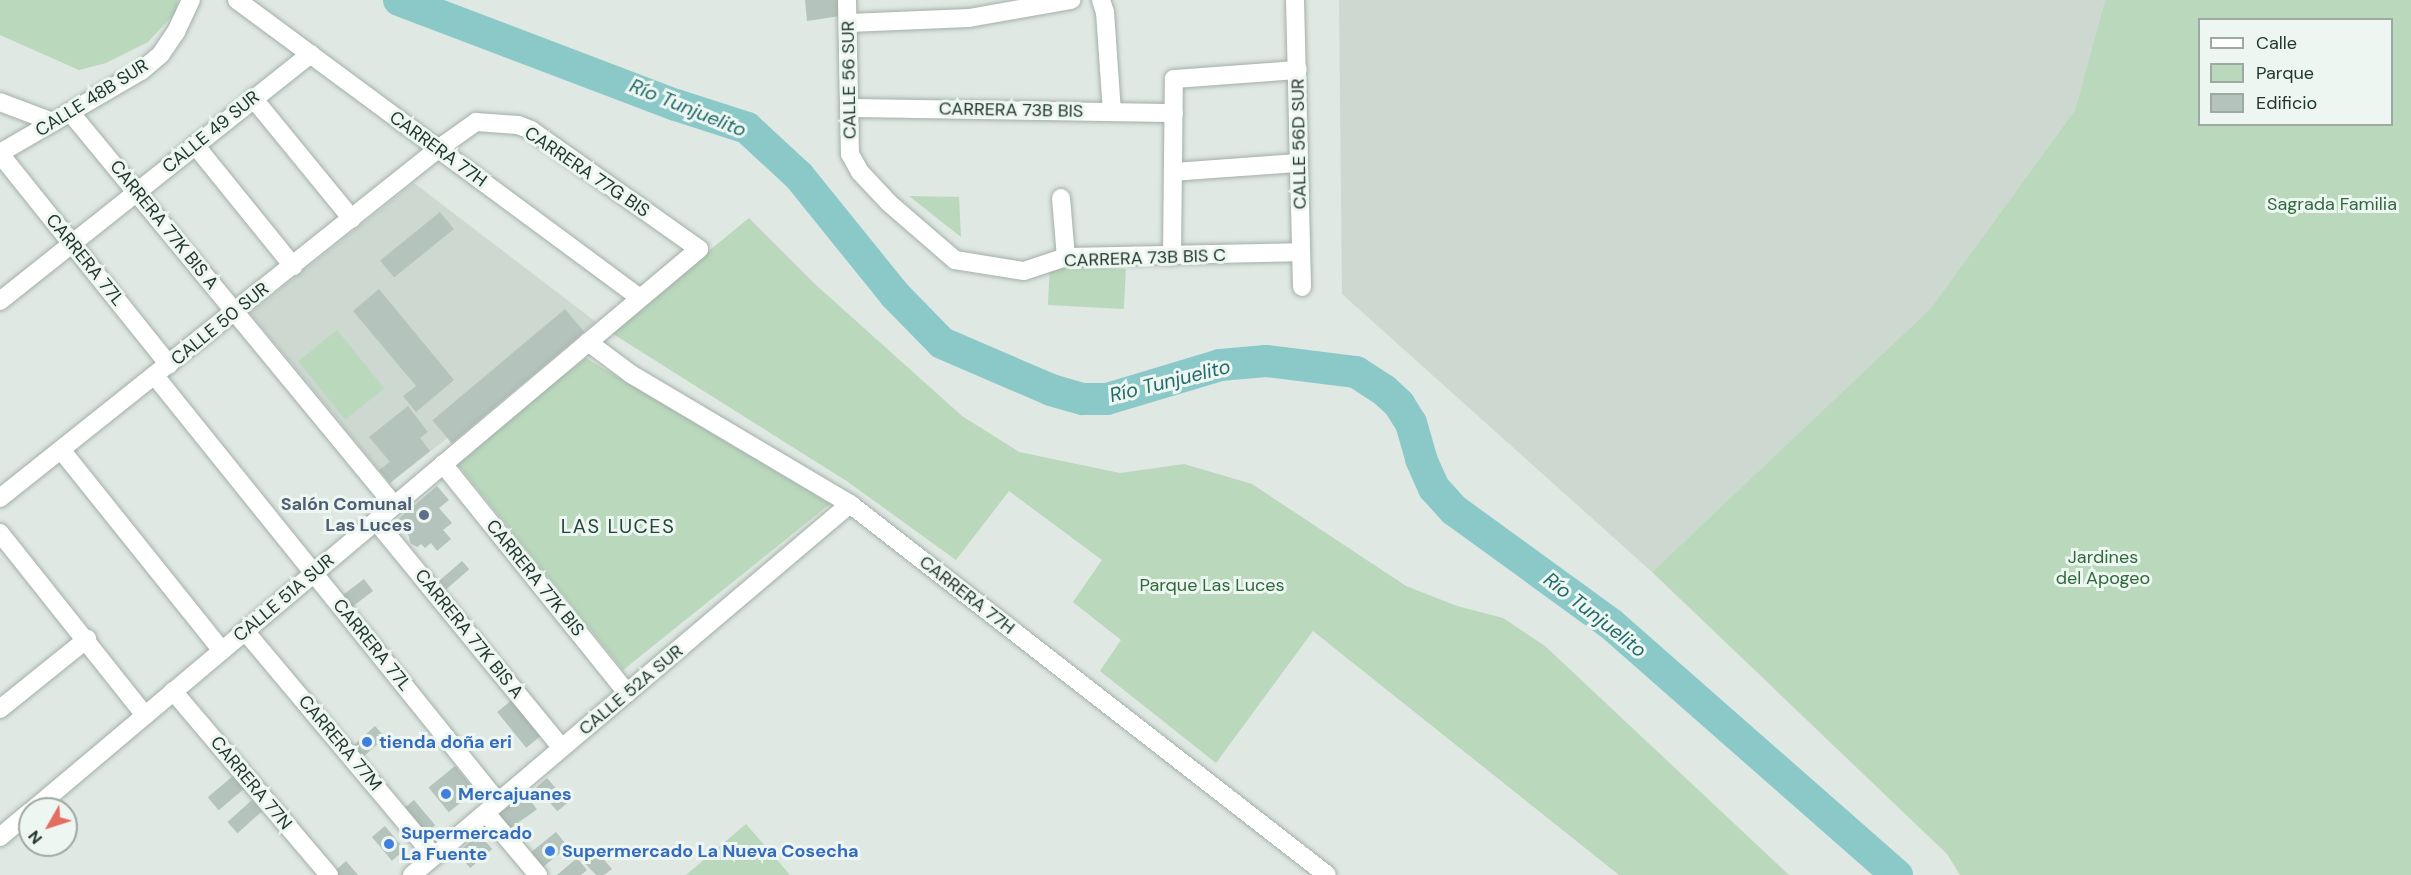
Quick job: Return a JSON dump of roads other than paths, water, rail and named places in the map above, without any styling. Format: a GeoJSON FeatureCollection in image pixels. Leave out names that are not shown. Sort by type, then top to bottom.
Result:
{"type":"FeatureCollection","features":[{"type":"Feature","properties":{"kind":"street","name":"CALLE 48B SUR"},"geometry":{"type":"LineString","coordinates":[[0,154],[141,70],[161,54],[176,32],[191,0]]}},
{"type":"Feature","properties":{"kind":"street","name":"CARRERA 77H"},"geometry":{"type":"LineString","coordinates":[[237,0],[640,298]]}},
{"type":"Feature","properties":{"kind":"street","name":"CALLE 56 SUR"},"geometry":{"type":"LineString","coordinates":[[847,0],[850,154],[860,172],[889,203],[956,260]]}},
{"type":"Feature","properties":{"kind":"street"},"geometry":{"type":"LineString","coordinates":[[964,0],[969,18]]}},
{"type":"Feature","properties":{"kind":"street"},"geometry":{"type":"LineString","coordinates":[[849,23],[969,18],[1071,0]]}},
{"type":"Feature","properties":{"kind":"street"},"geometry":{"type":"LineString","coordinates":[[1101,0],[1106,12],[1112,112]]}},
{"type":"Feature","properties":{"kind":"street","name":"CALLE 56D SUR"},"geometry":{"type":"LineString","coordinates":[[1295,0],[1302,287]]}},
{"type":"Feature","properties":{"kind":"street","name":"CALLE 49 SUR"},"geometry":{"type":"LineString","coordinates":[[3,292],[72,243],[311,54]]}},
{"type":"Feature","properties":{"kind":"street"},"geometry":{"type":"LineString","coordinates":[[1172,256],[1174,79],[1298,70]]}},
{"type":"Feature","properties":{"kind":"street"},"geometry":{"type":"LineString","coordinates":[[254,98],[352,219]]}},
{"type":"Feature","properties":{"kind":"street"},"geometry":{"type":"LineString","coordinates":[[0,102],[53,122]]}},
{"type":"Feature","properties":{"kind":"street","name":"CARRERA 73B BIS"},"geometry":{"type":"LineString","coordinates":[[849,108],[1174,113]]}},
{"type":"Feature","properties":{"kind":"street","name":"CARRERA 77K BIS A"},"geometry":{"type":"LineString","coordinates":[[70,112],[394,505]]}},
{"type":"Feature","properties":{"kind":"street","name":"CARRERA 77G BIS"},"geometry":{"type":"LineString","coordinates":[[438,149],[476,122],[518,125],[531,130],[699,249]]}},
{"type":"Feature","properties":{"kind":"street"},"geometry":{"type":"LineString","coordinates":[[195,145],[293,266]]}},
{"type":"Feature","properties":{"kind":"street","name":"CALLE 50 SUR"},"geometry":{"type":"LineString","coordinates":[[0,498],[62,451],[438,149]]}},
{"type":"Feature","properties":{"kind":"street","name":"CARRERA 77L"},"geometry":{"type":"LineString","coordinates":[[0,154],[72,243],[162,371],[492,807],[538,875]]}},
{"type":"Feature","properties":{"kind":"street"},"geometry":{"type":"LineString","coordinates":[[1173,172],[1299,163]]}},
{"type":"Feature","properties":{"kind":"street"},"geometry":{"type":"LineString","coordinates":[[1061,198],[1066,257]]}},
{"type":"Feature","properties":{"kind":"street","name":"CALLE 51A SUR"},"geometry":{"type":"LineString","coordinates":[[48,797],[699,249]]}},
{"type":"Feature","properties":{"kind":"street","name":"CARRERA 73B BIS C"},"geometry":{"type":"LineString","coordinates":[[956,260],[1024,271],[1066,257],[1301,252]]}},
{"type":"Feature","properties":{"kind":"street","name":"CARRERA 77H"},"geometry":{"type":"LineString","coordinates":[[588,342],[632,374],[850,504],[1327,875]]}},
{"type":"Feature","properties":{"kind":"street"},"geometry":{"type":"LineString","coordinates":[[62,451],[222,651]]}},
{"type":"Feature","properties":{"kind":"street","name":"CARRERA 77K BIS"},"geometry":{"type":"LineString","coordinates":[[443,464],[627,693]]}},
{"type":"Feature","properties":{"kind":"street","name":"CALLE 52A SUR"},"geometry":{"type":"LineString","coordinates":[[412,875],[850,504]]}},
{"type":"Feature","properties":{"kind":"street","name":"CARRERA 77K BIS A"},"geometry":{"type":"LineString","coordinates":[[376,521],[562,748]]}},
{"type":"Feature","properties":{"kind":"street"},"geometry":{"type":"LineString","coordinates":[[0,532],[145,715]]}},
{"type":"Feature","properties":{"kind":"street","name":"CARRERA 77M"},"geometry":{"type":"LineString","coordinates":[[245,631],[434,856]]}},
{"type":"Feature","properties":{"kind":"street"},"geometry":{"type":"LineString","coordinates":[[3,702],[87,639]]}},
{"type":"Feature","properties":{"kind":"street","name":"CARRERA 77N"},"geometry":{"type":"LineString","coordinates":[[173,691],[329,875]]}},
{"type":"Feature","properties":{"kind":"street"},"geometry":{"type":"LineString","coordinates":[[0,837],[18,822]]}},
{"type":"Feature","properties":{"kind":"waterway","name":"Río Tunjuelito"},"geometry":{"type":"LineString","coordinates":[[399,0],[676,105],[747,128],[799,176],[895,295],[942,343],[1051,390],[1083,399],[1107,399],[1220,365],[1266,361],[1356,372],[1384,390],[1399,404],[1411,423],[1421,459],[1434,488],[1454,510],[1611,624],[1897,875]]}},
{"type":"Feature","properties":{"kind":"place","name":"Salón Comunal Las Luces"},"geometry":{"type":"Point","coordinates":[424,515]}},
{"type":"Feature","properties":{"kind":"place","name":"tienda doña eri"},"geometry":{"type":"Point","coordinates":[367,742]}},
{"type":"Feature","properties":{"kind":"place","name":"Mercajuanes"},"geometry":{"type":"Point","coordinates":[446,794]}},
{"type":"Feature","properties":{"kind":"place","name":"Supermercado La Fuente"},"geometry":{"type":"Point","coordinates":[389,844]}},
{"type":"Feature","properties":{"kind":"place","name":"Supermercado La Nueva Cosecha"},"geometry":{"type":"Point","coordinates":[550,851]}},
{"type":"Feature","properties":{"kind":"district","name":"LAS LUCES"},"geometry":{"type":"Point","coordinates":[618,526]}},
{"type":"Feature","properties":{"kind":"park label","name":"Sagrada Familia"},"geometry":{"type":"Point","coordinates":[2332,204]}},
{"type":"Feature","properties":{"kind":"park label","name":"Jardines del Apogeo"},"geometry":{"type":"Point","coordinates":[2103,568]}},
{"type":"Feature","properties":{"kind":"park label","name":"Parque Las Luces"},"geometry":{"type":"Point","coordinates":[1212,585]}}]}
